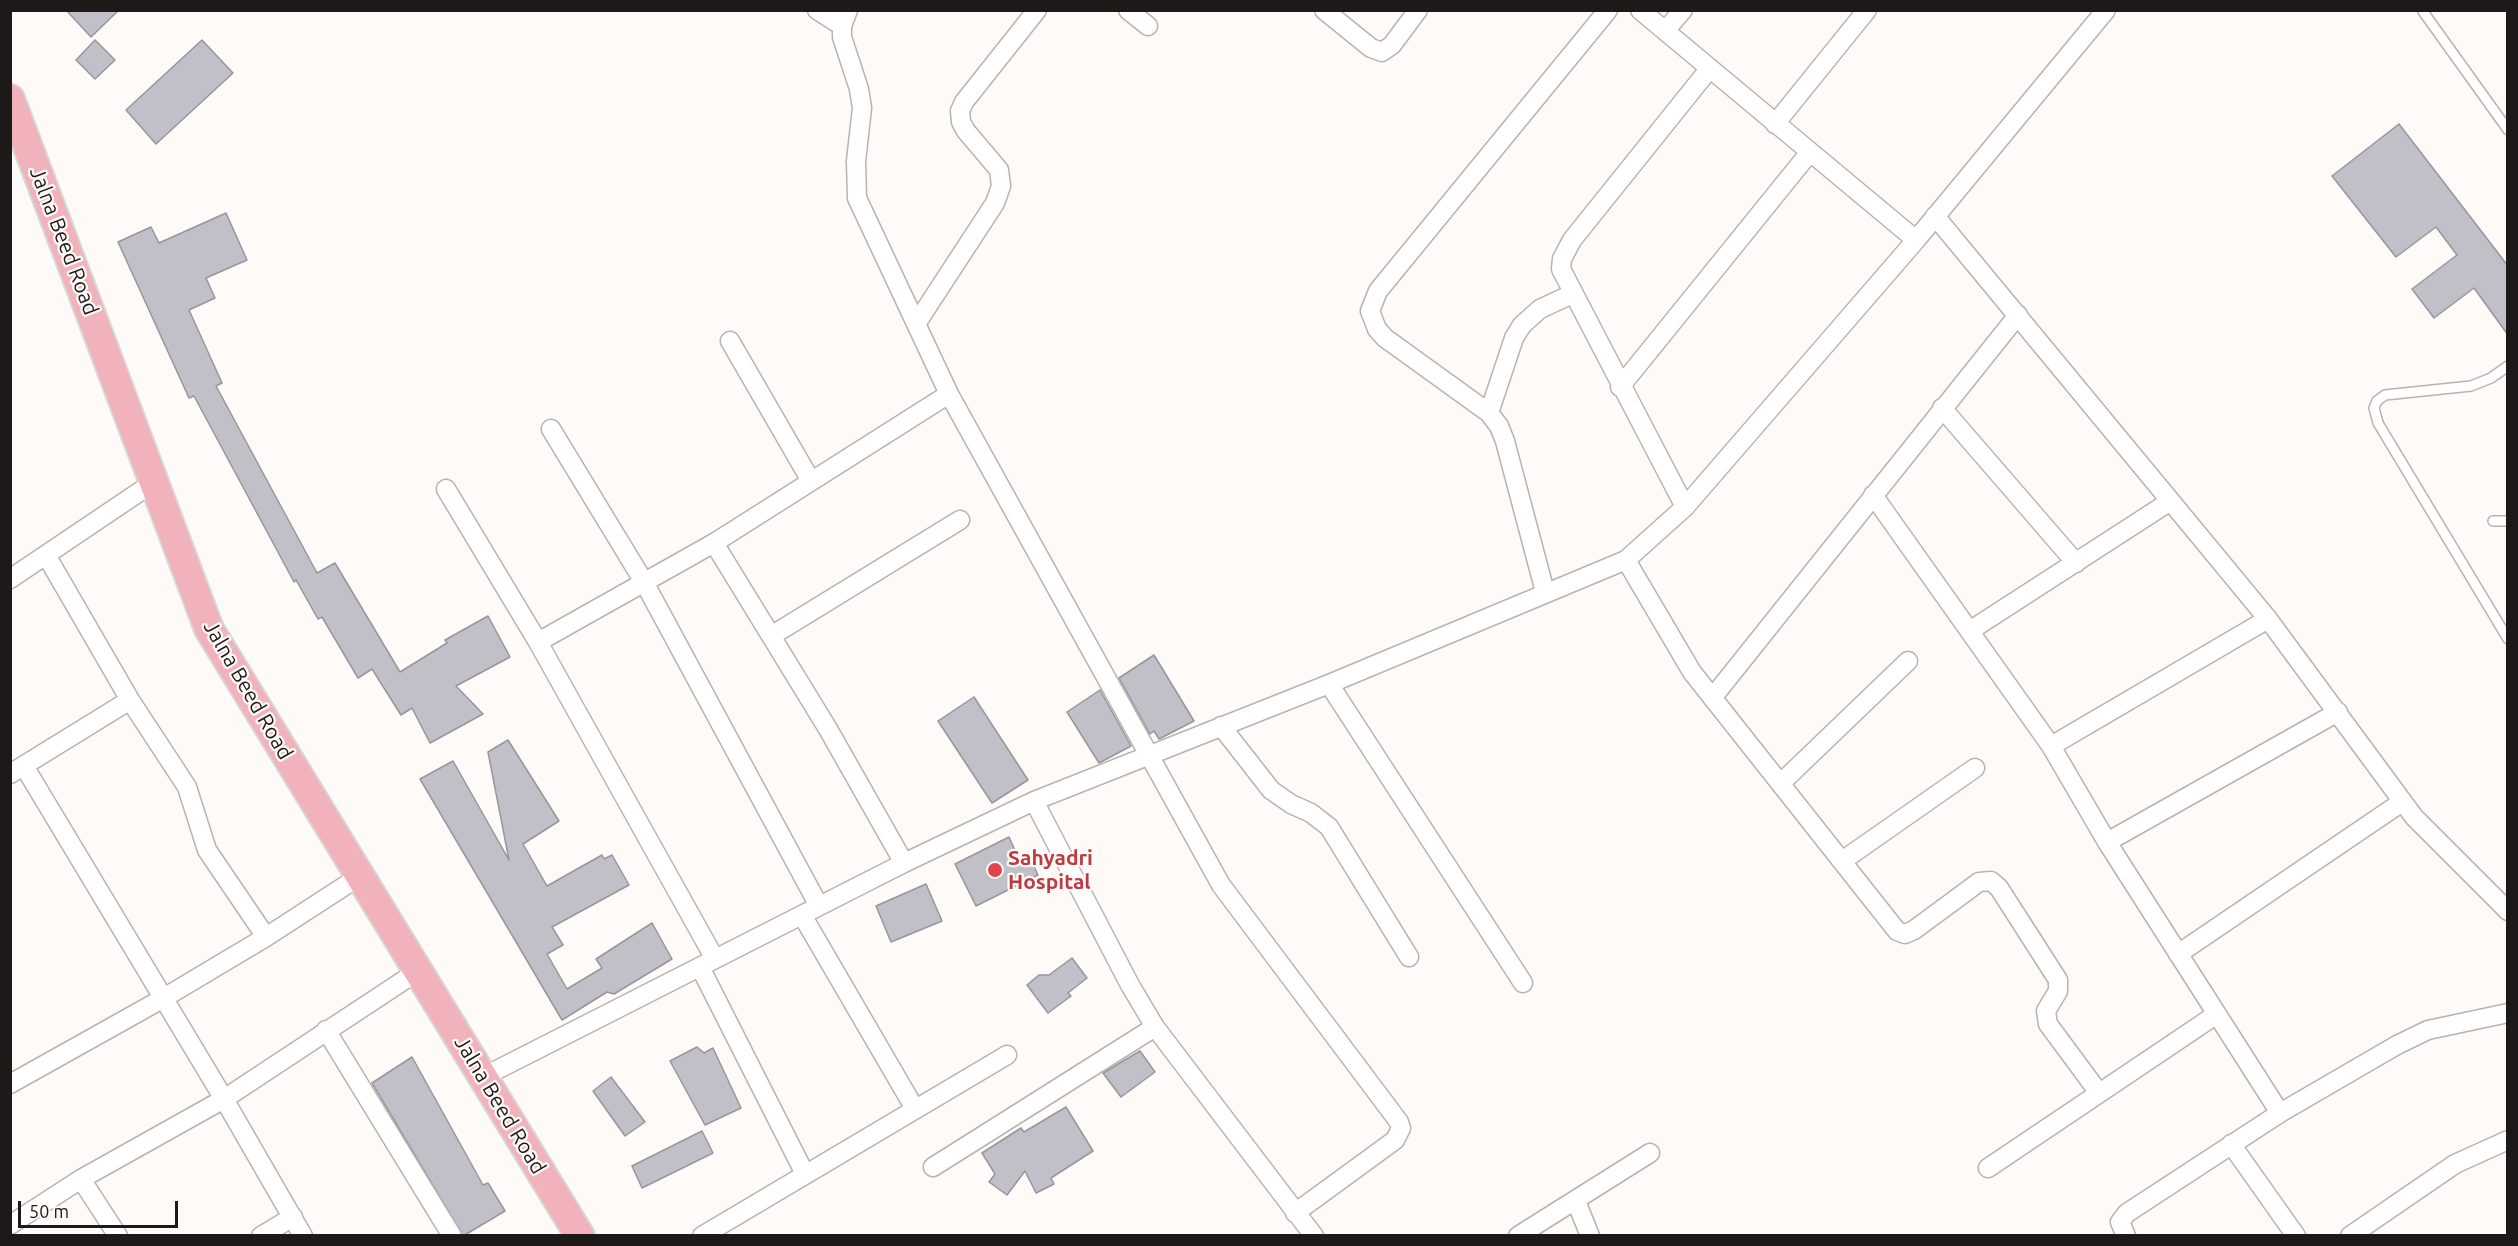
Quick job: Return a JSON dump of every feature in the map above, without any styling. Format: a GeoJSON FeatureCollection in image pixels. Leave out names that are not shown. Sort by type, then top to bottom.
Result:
{"type":"FeatureCollection","features":[{"type":"Feature","properties":{"kind":"main road","name":"Jalna Beed Road"},"geometry":{"type":"LineString","coordinates":[[11,103],[209,629],[580,1236]]}},
{"type":"Feature","properties":{"kind":"street"},"geometry":{"type":"LineString","coordinates":[[817,10],[845,18],[844,49],[859,89],[862,108],[856,161],[857,198],[949,394],[1147,754],[1239,911],[1399,1122],[1401,1128],[1395,1140],[1295,1213]]}},
{"type":"Feature","properties":{"kind":"street"},"geometry":{"type":"LineString","coordinates":[[916,324],[995,203],[1001,186],[999,170],[961,122],[960,111],[964,102],[1037,10]]}},
{"type":"Feature","properties":{"kind":"street"},"geometry":{"type":"LineString","coordinates":[[1128,10],[1148,26]]}},
{"type":"Feature","properties":{"kind":"street"},"geometry":{"type":"LineString","coordinates":[[1324,10],[1371,48],[1382,52],[1392,45],[1418,10]]}},
{"type":"Feature","properties":{"kind":"street"},"geometry":{"type":"LineString","coordinates":[[1545,592],[1505,441],[1489,413],[1385,338],[1371,319],[1371,302],[1608,10]]}},
{"type":"Feature","properties":{"kind":"street"},"geometry":{"type":"LineString","coordinates":[[1640,10],[1916,240]]}},
{"type":"Feature","properties":{"kind":"street"},"geometry":{"type":"LineString","coordinates":[[1665,31],[1683,10]]}},
{"type":"Feature","properties":{"kind":"street"},"geometry":{"type":"LineString","coordinates":[[1775,124],[1867,10]]}},
{"type":"Feature","properties":{"kind":"street"},"geometry":{"type":"LineString","coordinates":[[483,1077],[904,863],[1034,801],[1147,754],[1329,684],[1626,560],[1685,507],[1916,240],[2106,10]]}},
{"type":"Feature","properties":{"kind":"street"},"geometry":{"type":"LineString","coordinates":[[1685,507],[1620,387],[1561,269],[1562,259],[1572,240],[1710,68]]}},
{"type":"Feature","properties":{"kind":"street"},"geometry":{"type":"LineString","coordinates":[[1620,387],[1810,152]]}},
{"type":"Feature","properties":{"kind":"street"},"geometry":{"type":"LineString","coordinates":[[1935,216],[2268,619],[2427,833],[2508,911]]}},
{"type":"Feature","properties":{"kind":"street"},"geometry":{"type":"LineString","coordinates":[[1489,413],[1514,338],[1522,325],[1540,309],[1572,294]]}},
{"type":"Feature","properties":{"kind":"street"},"geometry":{"type":"LineString","coordinates":[[1713,697],[2018,315]]}},
{"type":"Feature","properties":{"kind":"street"},"geometry":{"type":"LineString","coordinates":[[730,341],[811,481]]}},
{"type":"Feature","properties":{"kind":"street"},"geometry":{"type":"LineString","coordinates":[[538,642],[714,543],[949,394]]}},
{"type":"Feature","properties":{"kind":"street"},"geometry":{"type":"LineString","coordinates":[[1942,408],[2076,562]]}},
{"type":"Feature","properties":{"kind":"street"},"geometry":{"type":"LineString","coordinates":[[551,429],[644,582],[819,906]]}},
{"type":"Feature","properties":{"kind":"street"},"geometry":{"type":"LineString","coordinates":[[10,579],[154,482]]}},
{"type":"Feature","properties":{"kind":"street"},"geometry":{"type":"LineString","coordinates":[[446,489],[538,642],[708,963],[805,1174]]}},
{"type":"Feature","properties":{"kind":"street"},"geometry":{"type":"LineString","coordinates":[[1873,495],[1971,630],[2051,746],[2107,842],[2280,1113]]}},
{"type":"Feature","properties":{"kind":"street"},"geometry":{"type":"LineString","coordinates":[[1971,630],[2169,502]]}},
{"type":"Feature","properties":{"kind":"street"},"geometry":{"type":"LineString","coordinates":[[771,636],[960,520]]}},
{"type":"Feature","properties":{"kind":"street"},"geometry":{"type":"LineString","coordinates":[[714,543],[904,863]]}},
{"type":"Feature","properties":{"kind":"street"},"geometry":{"type":"LineString","coordinates":[[46,555],[130,700],[187,787],[207,850],[266,937]]}},
{"type":"Feature","properties":{"kind":"street"},"geometry":{"type":"LineString","coordinates":[[1626,560],[1692,672],[1893,927],[1901,933],[1914,930],[1979,882],[1985,880],[1995,884],[2058,980],[2058,991],[2046,1011],[2048,1024],[2099,1093]]}},
{"type":"Feature","properties":{"kind":"street"},"geometry":{"type":"LineString","coordinates":[[2051,746],[2268,619]]}},
{"type":"Feature","properties":{"kind":"street"},"geometry":{"type":"LineString","coordinates":[[1781,783],[1908,661]]}},
{"type":"Feature","properties":{"kind":"street"},"geometry":{"type":"LineString","coordinates":[[1329,684],[1523,983]]}},
{"type":"Feature","properties":{"kind":"street"},"geometry":{"type":"LineString","coordinates":[[130,700],[17,770],[224,1099],[303,1236]]}},
{"type":"Feature","properties":{"kind":"street"},"geometry":{"type":"LineString","coordinates":[[2107,842],[2338,712]]}},
{"type":"Feature","properties":{"kind":"street"},"geometry":{"type":"LineString","coordinates":[[1221,726],[1271,790],[1282,799],[1316,816],[1329,827],[1409,957]]}},
{"type":"Feature","properties":{"kind":"street"},"geometry":{"type":"LineString","coordinates":[[1842,861],[1975,768]]}},
{"type":"Feature","properties":{"kind":"street"},"geometry":{"type":"LineString","coordinates":[[1034,801],[1130,985],[1155,1027],[1314,1236]]}},
{"type":"Feature","properties":{"kind":"street"},"geometry":{"type":"LineString","coordinates":[[2178,954],[2402,802]]}},
{"type":"Feature","properties":{"kind":"street"},"geometry":{"type":"LineString","coordinates":[[10,1084],[162,999],[266,937],[360,876]]}},
{"type":"Feature","properties":{"kind":"street"},"geometry":{"type":"LineString","coordinates":[[802,915],[915,1109]]}},
{"type":"Feature","properties":{"kind":"street"},"geometry":{"type":"LineString","coordinates":[[10,1225],[81,1179],[224,1099],[418,971]]}},
{"type":"Feature","properties":{"kind":"street"},"geometry":{"type":"LineString","coordinates":[[2126,1236],[2120,1222],[2127,1213],[2280,1113],[2412,1036],[2508,1013]]}},
{"type":"Feature","properties":{"kind":"street"},"geometry":{"type":"LineString","coordinates":[[1988,1168],[2217,1014]]}},
{"type":"Feature","properties":{"kind":"street"},"geometry":{"type":"LineString","coordinates":[[933,1167],[1155,1027]]}},
{"type":"Feature","properties":{"kind":"street"},"geometry":{"type":"LineString","coordinates":[[326,1030],[452,1236]]}},
{"type":"Feature","properties":{"kind":"street"},"geometry":{"type":"LineString","coordinates":[[702,1236],[1007,1055]]}},
{"type":"Feature","properties":{"kind":"street"},"geometry":{"type":"LineString","coordinates":[[2349,1236],[2455,1164],[2508,1140]]}},
{"type":"Feature","properties":{"kind":"street"},"geometry":{"type":"LineString","coordinates":[[2230,1144],[2296,1236]]}},
{"type":"Feature","properties":{"kind":"street"},"geometry":{"type":"LineString","coordinates":[[1518,1236],[1650,1154]]}},
{"type":"Feature","properties":{"kind":"street"},"geometry":{"type":"LineString","coordinates":[[81,1179],[118,1236]]}},
{"type":"Feature","properties":{"kind":"street"},"geometry":{"type":"LineString","coordinates":[[1576,1201],[1590,1236]]}},
{"type":"Feature","properties":{"kind":"street"},"geometry":{"type":"LineString","coordinates":[[261,1236],[293,1217]]}},
{"type":"Feature","properties":{"kind":"lane"},"geometry":{"type":"LineString","coordinates":[[2422,10],[2508,130]]}},
{"type":"Feature","properties":{"kind":"lane"},"geometry":{"type":"LineString","coordinates":[[2508,366],[2491,378],[2471,386],[2385,395],[2377,401],[2374,408],[2378,423],[2508,639]]}},
{"type":"Feature","properties":{"kind":"lane"},"geometry":{"type":"LineString","coordinates":[[2493,521],[2508,521]]}},
{"type":"Feature","properties":{"kind":"building"},"geometry":{"type":"Polygon","coordinates":[[[66,10],[119,10],[91,37],[66,10]]]}},
{"type":"Feature","properties":{"kind":"building"},"geometry":{"type":"Polygon","coordinates":[[[95,40],[115,60],[95,79],[76,60],[95,40]]]}},
{"type":"Feature","properties":{"kind":"building"},"geometry":{"type":"Polygon","coordinates":[[[202,40],[233,73],[156,144],[126,110],[202,40]]]}},
{"type":"Feature","properties":{"kind":"building"},"geometry":{"type":"Polygon","coordinates":[[[2399,124],[2508,266],[2508,335],[2474,288],[2434,318],[2412,289],[2457,255],[2436,227],[2396,257],[2332,176],[2399,124]]]}},
{"type":"Feature","properties":{"kind":"building"},"geometry":{"type":"Polygon","coordinates":[[[226,213],[247,260],[206,278],[215,298],[189,310],[222,383],[216,386],[317,573],[335,563],[400,672],[447,643],[445,640],[488,616],[510,657],[456,686],[483,714],[430,743],[412,708],[401,715],[372,669],[358,678],[322,617],[318,619],[296,580],[294,582],[194,396],[189,398],[118,242],[151,227],[159,243],[226,213]]]}},
{"type":"Feature","properties":{"kind":"building"},"geometry":{"type":"Polygon","coordinates":[[[1154,655],[1194,721],[1159,739],[1154,731],[1150,734],[1119,678],[1154,655]]]}},
{"type":"Feature","properties":{"kind":"building"},"geometry":{"type":"Polygon","coordinates":[[[1100,690],[1131,746],[1099,763],[1067,712],[1100,690]]]}},
{"type":"Feature","properties":{"kind":"building"},"geometry":{"type":"Polygon","coordinates":[[[974,697],[1028,780],[992,803],[938,721],[974,697]]]}},
{"type":"Feature","properties":{"kind":"building"},"geometry":{"type":"Polygon","coordinates":[[[508,740],[559,821],[523,844],[547,886],[602,855],[604,859],[612,855],[629,885],[552,927],[563,945],[547,954],[567,989],[602,968],[596,959],[652,923],[672,959],[614,994],[607,992],[562,1020],[420,779],[453,761],[509,860],[488,752],[508,740]]]}},
{"type":"Feature","properties":{"kind":"building"},"geometry":{"type":"Polygon","coordinates":[[[1009,837],[1019,859],[1028,854],[1038,875],[976,906],[955,864],[1009,837]]]}},
{"type":"Feature","properties":{"kind":"building"},"geometry":{"type":"Polygon","coordinates":[[[926,884],[942,921],[891,942],[876,906],[926,884]]]}},
{"type":"Feature","properties":{"kind":"building"},"geometry":{"type":"Polygon","coordinates":[[[1072,958],[1087,978],[1068,993],[1071,996],[1048,1013],[1027,985],[1039,975],[1049,975],[1072,958]]]}},
{"type":"Feature","properties":{"kind":"building"},"geometry":{"type":"Polygon","coordinates":[[[697,1047],[704,1053],[713,1048],[741,1108],[705,1125],[670,1061],[697,1047]]]}},
{"type":"Feature","properties":{"kind":"building"},"geometry":{"type":"Polygon","coordinates":[[[1140,1051],[1155,1072],[1121,1097],[1103,1073],[1140,1051]]]}},
{"type":"Feature","properties":{"kind":"building"},"geometry":{"type":"Polygon","coordinates":[[[412,1057],[483,1185],[488,1183],[505,1211],[463,1236],[372,1083],[412,1057]]]}},
{"type":"Feature","properties":{"kind":"building"},"geometry":{"type":"Polygon","coordinates":[[[611,1077],[645,1122],[625,1136],[593,1091],[611,1077]]]}},
{"type":"Feature","properties":{"kind":"building"},"geometry":{"type":"Polygon","coordinates":[[[1066,1107],[1093,1151],[1051,1178],[1054,1184],[1036,1193],[1025,1171],[1007,1195],[989,1182],[995,1174],[982,1153],[1021,1128],[1024,1132],[1066,1107]]]}},
{"type":"Feature","properties":{"kind":"building"},"geometry":{"type":"Polygon","coordinates":[[[702,1131],[713,1153],[642,1188],[632,1166],[702,1131]]]}},
{"type":"Feature","properties":{"kind":"place","name":"Sahyadri Hospital"},"geometry":{"type":"Point","coordinates":[995,870]}}]}
